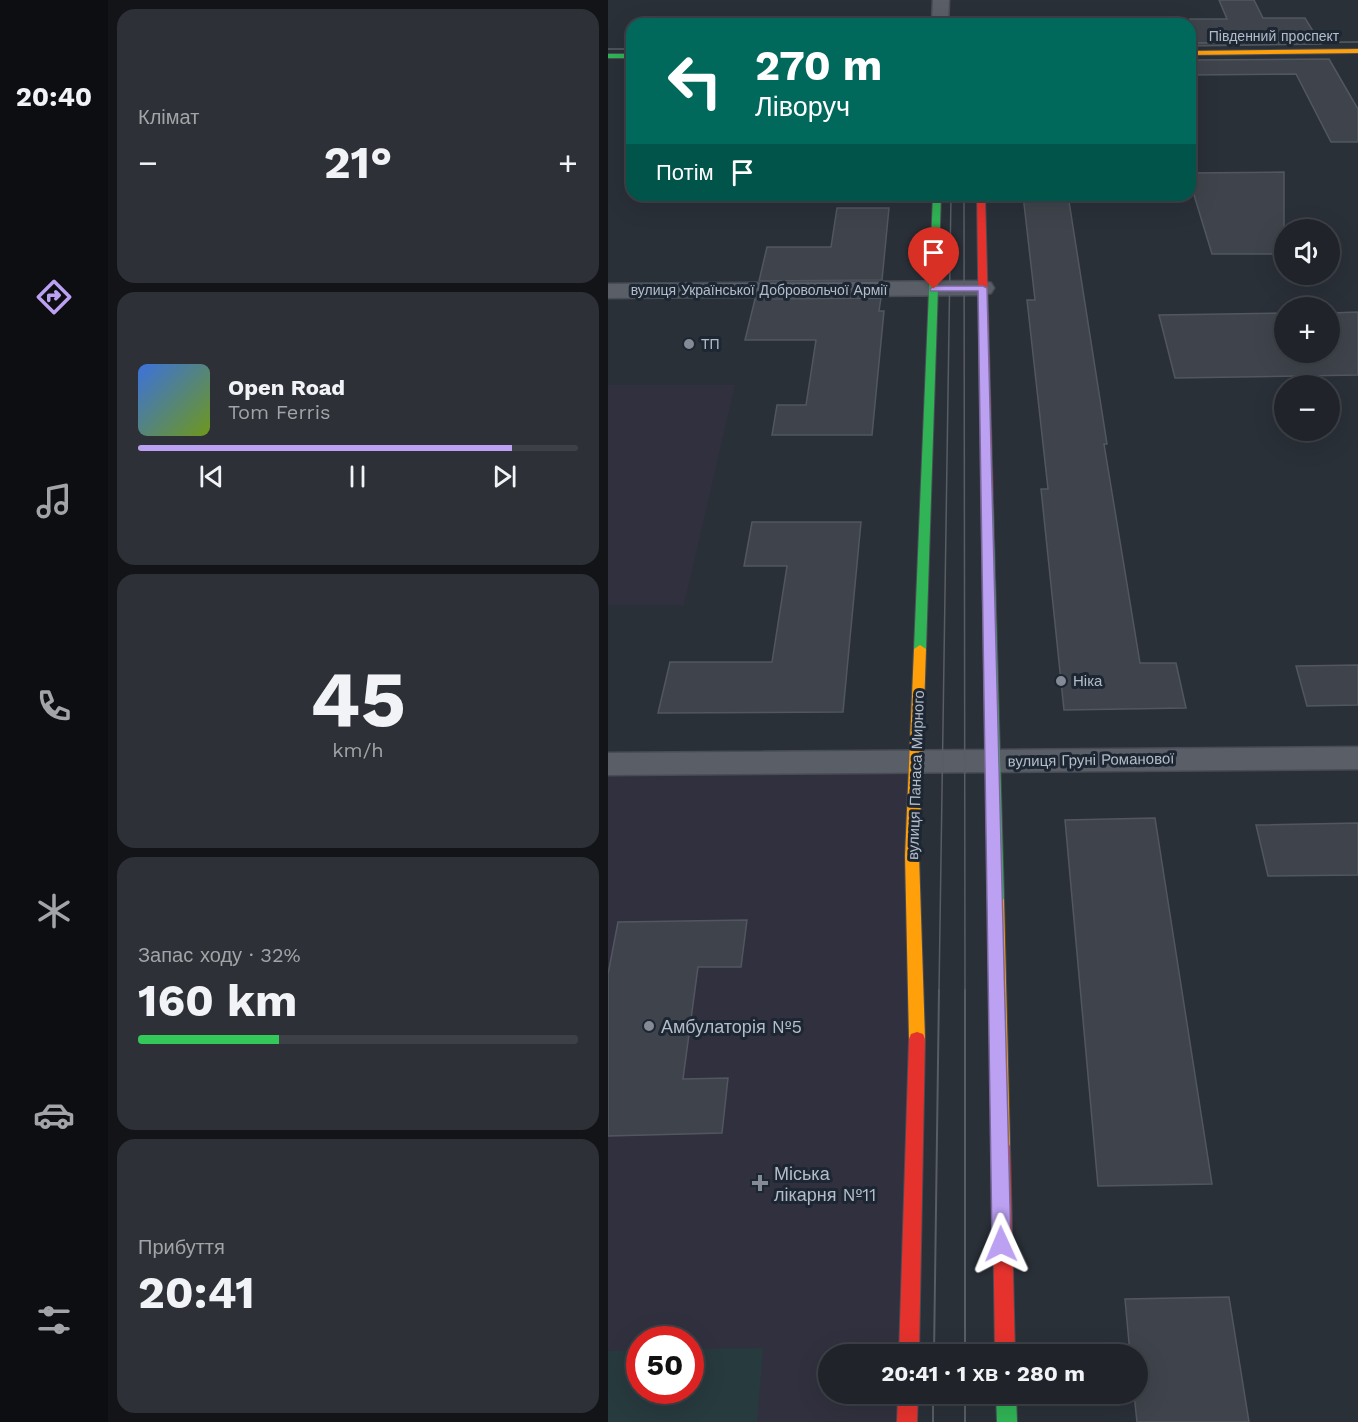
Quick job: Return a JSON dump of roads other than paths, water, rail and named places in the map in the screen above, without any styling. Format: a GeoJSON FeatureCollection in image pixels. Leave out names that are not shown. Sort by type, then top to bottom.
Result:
{"type":"FeatureCollection","features":[{"type":"Feature","properties":{"kind":"main road","name":"Південний проспект"},"geometry":{"type":"LineString","coordinates":[[1196,39],[1358,38]]}},
{"type":"Feature","properties":{"kind":"main road","name":"Південний проспект"},"geometry":{"type":"LineString","coordinates":[[1196,53],[1358,51]]}},
{"type":"Feature","properties":{"kind":"main road"},"geometry":{"type":"LineString","coordinates":[[608,56],[626,56]]}},
{"type":"Feature","properties":{"kind":"main road","name":"вулиця Панаса Мирного"},"geometry":{"type":"LineString","coordinates":[[909,1344],[917,1026],[912,856],[937,201]]}},
{"type":"Feature","properties":{"kind":"main road"},"geometry":{"type":"LineString","coordinates":[[981,201],[1005,1344]]}},
{"type":"Feature","properties":{"kind":"main road"},"geometry":{"type":"LineString","coordinates":[[907,1422],[908,1404]]}},
{"type":"Feature","properties":{"kind":"main road"},"geometry":{"type":"LineString","coordinates":[[1006,1404],[1007,1422]]}},
{"type":"Feature","properties":{"kind":"street"},"geometry":{"type":"LineString","coordinates":[[940,18],[941,0]]}},
{"type":"Feature","properties":{"kind":"street","name":"вулиця Української Добровольчої Армії"},"geometry":{"type":"LineString","coordinates":[[608,291],[983,288]]}},
{"type":"Feature","properties":{"kind":"street","name":"вулиця Груні Романової"},"geometry":{"type":"LineString","coordinates":[[608,764],[1358,758]]}},
{"type":"Feature","properties":{"kind":"tram line"},"geometry":{"type":"LineString","coordinates":[[1196,43],[1359,42]]}},
{"type":"Feature","properties":{"kind":"tram line"},"geometry":{"type":"LineString","coordinates":[[608,49],[626,49]]}},
{"type":"Feature","properties":{"kind":"tram line"},"geometry":{"type":"LineString","coordinates":[[939,991],[951,201]]}},
{"type":"Feature","properties":{"kind":"tram line"},"geometry":{"type":"LineString","coordinates":[[964,201],[965,991]]}},
{"type":"Feature","properties":{"kind":"tram line"},"geometry":{"type":"LineString","coordinates":[[934,1344],[939,990]]}},
{"type":"Feature","properties":{"kind":"tram line"},"geometry":{"type":"LineString","coordinates":[[965,991],[965,1344]]}},
{"type":"Feature","properties":{"kind":"tram line"},"geometry":{"type":"LineString","coordinates":[[933,1404],[933,1422]]}},
{"type":"Feature","properties":{"kind":"tram line"},"geometry":{"type":"LineString","coordinates":[[965,1404],[965,1422]]}},
{"type":"Feature","properties":{"kind":"place","name":"ТП"},"geometry":{"type":"Point","coordinates":[689,344]}},
{"type":"Feature","properties":{"kind":"place","name":"Ніка"},"geometry":{"type":"Point","coordinates":[1061,681]}},
{"type":"Feature","properties":{"kind":"place","name":"Амбулаторія №5"},"geometry":{"type":"Point","coordinates":[649,1026]}},
{"type":"Feature","properties":{"kind":"place","name":"Міська лікарня №11"},"geometry":{"type":"Point","coordinates":[760,1183]}}]}
